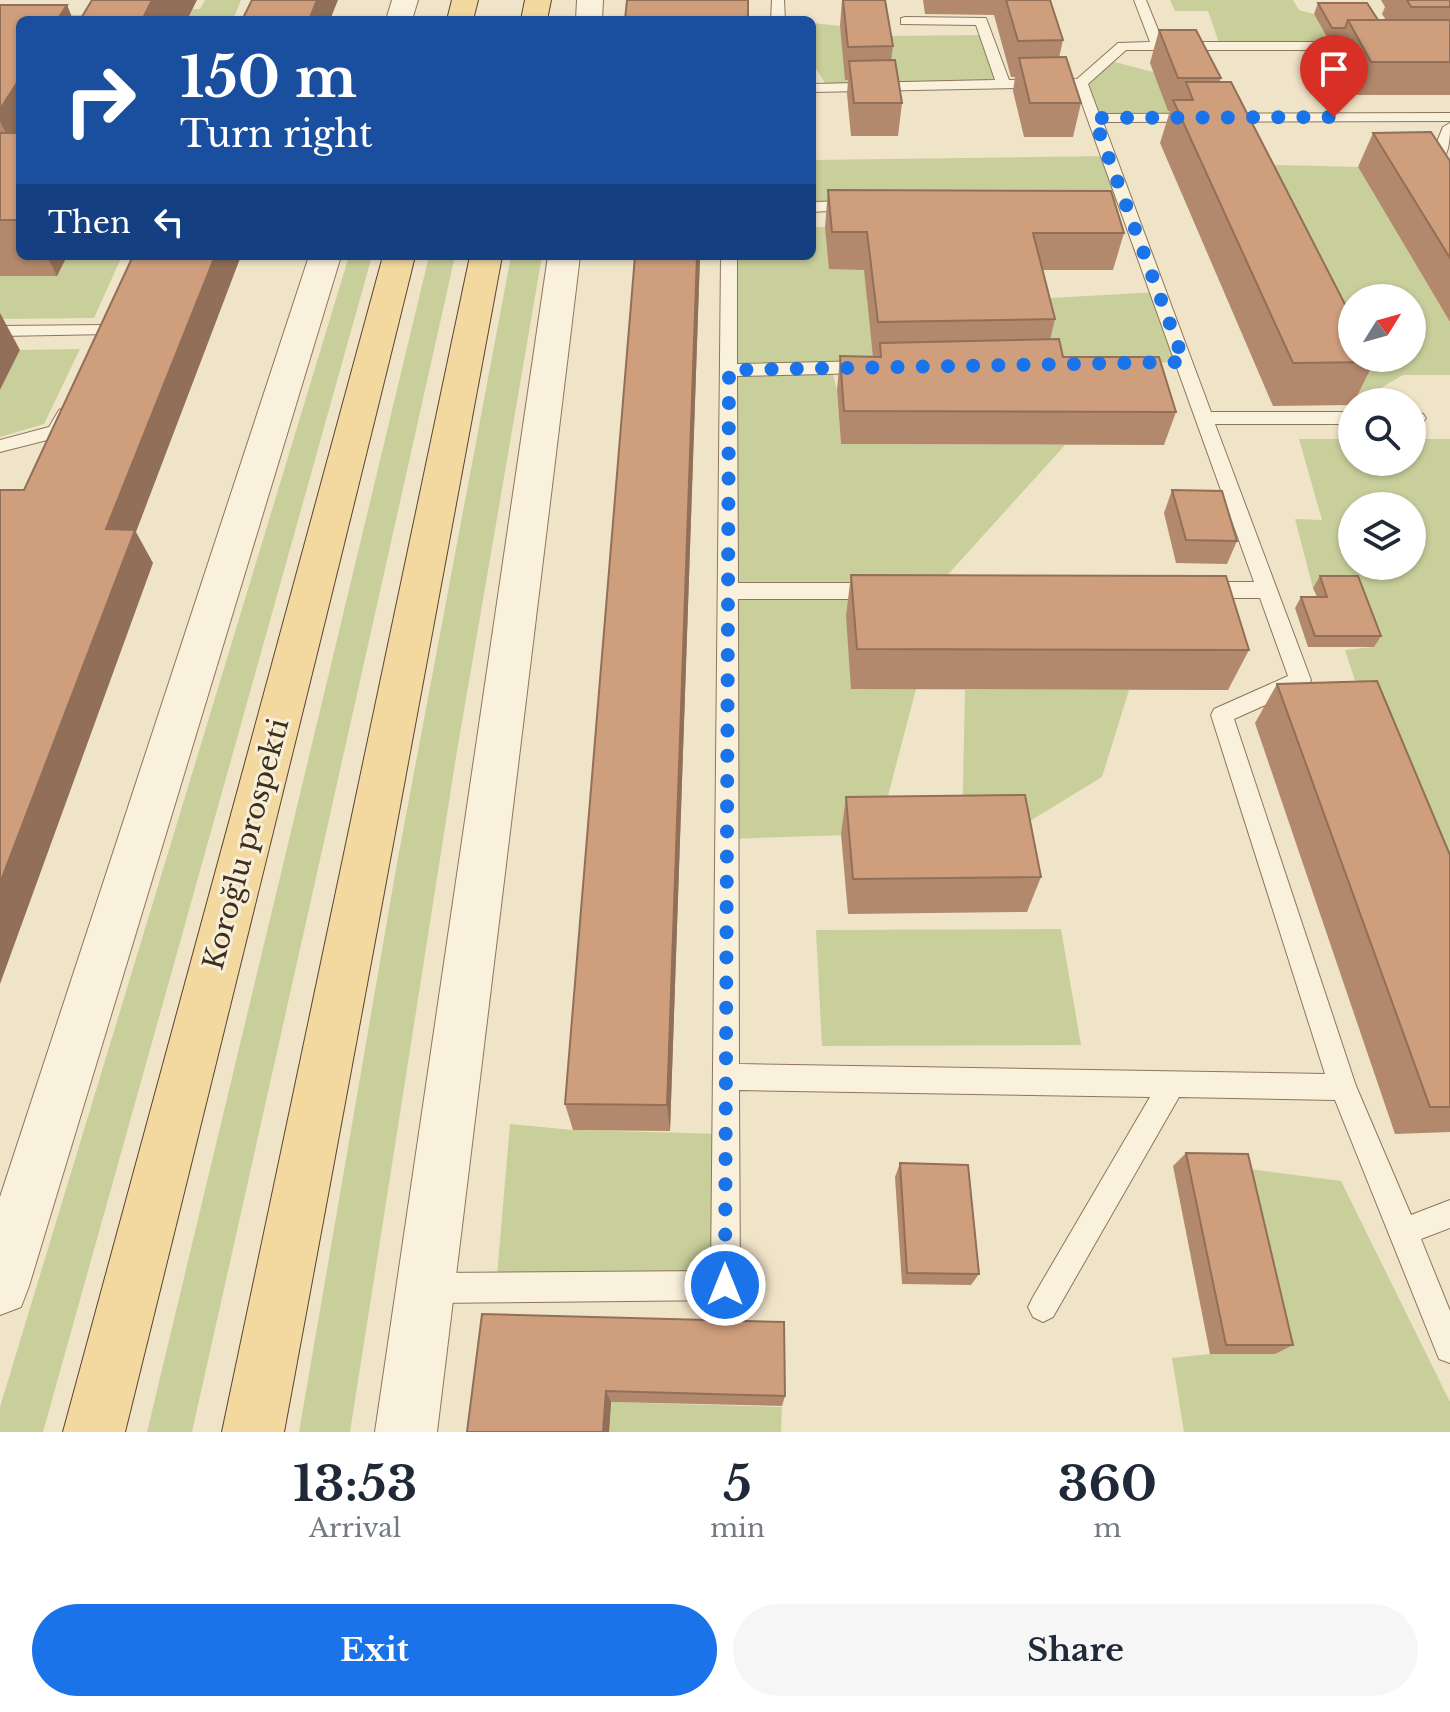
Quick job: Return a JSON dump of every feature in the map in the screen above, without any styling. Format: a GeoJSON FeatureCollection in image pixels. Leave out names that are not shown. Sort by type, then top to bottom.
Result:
{"type":"FeatureCollection","features":[{"type":"Feature","properties":{"kind":"main road","name":"Koroğlu prospekti"},"geometry":{"type":"LineString","coordinates":[[94,1432],[398,260]]}},
{"type":"Feature","properties":{"kind":"main road"},"geometry":{"type":"LineString","coordinates":[[253,1432],[485,260]]}},
{"type":"Feature","properties":{"kind":"street"},"geometry":{"type":"LineString","coordinates":[[0,1286],[324,260]]}},
{"type":"Feature","properties":{"kind":"street"},"geometry":{"type":"LineString","coordinates":[[406,1432],[563,260]]}},
{"type":"Feature","properties":{"kind":"lane"},"geometry":{"type":"LineString","coordinates":[[1140,0],[1158,46]]}},
{"type":"Feature","properties":{"kind":"lane"},"geometry":{"type":"LineString","coordinates":[[906,21],[981,21],[1003,84]]}},
{"type":"Feature","properties":{"kind":"lane"},"geometry":{"type":"LineString","coordinates":[[816,88],[1081,83],[1123,46],[1382,46]]}},
{"type":"Feature","properties":{"kind":"lane"},"geometry":{"type":"LineString","coordinates":[[1081,83],[1117,202],[1176,362],[1204,418],[1300,680],[1222,715],[1343,1087],[1450,1348]]}},
{"type":"Feature","properties":{"kind":"lane"},"geometry":{"type":"LineString","coordinates":[[1094,118],[1450,117]]}},
{"type":"Feature","properties":{"kind":"lane"},"geometry":{"type":"LineString","coordinates":[[1437,159],[1450,127]]}},
{"type":"Feature","properties":{"kind":"lane"},"geometry":{"type":"LineString","coordinates":[[816,207],[875,206]]}},
{"type":"Feature","properties":{"kind":"lane"},"geometry":{"type":"LineString","coordinates":[[426,1288],[725,1285],[729,260]]}},
{"type":"Feature","properties":{"kind":"lane"},"geometry":{"type":"LineString","coordinates":[[0,331],[105,331]]}},
{"type":"Feature","properties":{"kind":"lane"},"geometry":{"type":"LineString","coordinates":[[729,370],[892,367]]}},
{"type":"Feature","properties":{"kind":"lane"},"geometry":{"type":"LineString","coordinates":[[0,446],[56,432],[74,394]]}},
{"type":"Feature","properties":{"kind":"lane"},"geometry":{"type":"LineString","coordinates":[[1204,418],[1338,418]]}},
{"type":"Feature","properties":{"kind":"lane"},"geometry":{"type":"LineString","coordinates":[[1188,590],[1267,590]]}},
{"type":"Feature","properties":{"kind":"lane"},"geometry":{"type":"LineString","coordinates":[[728,591],[902,591]]}},
{"type":"Feature","properties":{"kind":"lane"},"geometry":{"type":"LineString","coordinates":[[726,1077],[1343,1087]]}},
{"type":"Feature","properties":{"kind":"lane"},"geometry":{"type":"LineString","coordinates":[[1043,1307],[1172,1084]]}},
{"type":"Feature","properties":{"kind":"lane"},"geometry":{"type":"LineString","coordinates":[[1404,1232],[1450,1214]]}},
{"type":"Feature","properties":{"kind":"green space"},"geometry":{"type":"Polygon","coordinates":[[[92,0],[141,0],[134,10],[200,9],[205,0],[241,0],[235,16],[16,16],[16,19],[0,15],[82,15],[92,0]]]}},
{"type":"Feature","properties":{"kind":"green space"},"geometry":{"type":"Polygon","coordinates":[[[1170,0],[1293,0],[1299,10],[1314,14],[1327,37],[1361,37],[1372,46],[1220,46],[1208,11],[1175,11],[1170,0]]]}},
{"type":"Feature","properties":{"kind":"green space"},"geometry":{"type":"Polygon","coordinates":[[[816,23],[840,26],[843,50],[882,36],[986,35],[1003,84],[828,88],[816,68],[816,23]]]}},
{"type":"Feature","properties":{"kind":"green space"},"geometry":{"type":"Polygon","coordinates":[[[1107,60],[1153,72],[1247,117],[1094,118],[1081,83],[1107,60]]]}},
{"type":"Feature","properties":{"kind":"green space"},"geometry":{"type":"Polygon","coordinates":[[[1108,156],[1125,202],[816,207],[816,160],[1108,156]]]}},
{"type":"Feature","properties":{"kind":"green space"},"geometry":{"type":"Polygon","coordinates":[[[1236,164],[1358,167],[1450,322],[1450,375],[1403,375],[1381,388],[1345,388],[1236,164]]]}},
{"type":"Feature","properties":{"kind":"green space"},"geometry":{"type":"Polygon","coordinates":[[[816,227],[825,227],[922,270],[867,299],[871,334],[1032,299],[1158,292],[1184,362],[831,368],[837,390],[841,444],[1065,445],[933,591],[916,689],[878,834],[727,839],[729,260],[816,260],[816,227]]]}},
{"type":"Feature","properties":{"kind":"green space"},"geometry":{"type":"Polygon","coordinates":[[[65,260],[120,260],[94,318],[0,319],[0,276],[57,276],[65,260]]]}},
{"type":"Feature","properties":{"kind":"green space"},"geometry":{"type":"Polygon","coordinates":[[[348,260],[371,260],[43,1432],[0,1432],[0,1407],[348,260]]]}},
{"type":"Feature","properties":{"kind":"green space"},"geometry":{"type":"Polygon","coordinates":[[[428,260],[454,260],[192,1432],[147,1432],[428,260]]]}},
{"type":"Feature","properties":{"kind":"green space"},"geometry":{"type":"Polygon","coordinates":[[[510,260],[541,260],[456,757],[350,1432],[299,1432],[397,863],[510,260]]]}},
{"type":"Feature","properties":{"kind":"green space"},"geometry":{"type":"Polygon","coordinates":[[[80,349],[44,424],[0,437],[0,390],[20,350],[80,349]]]}},
{"type":"Feature","properties":{"kind":"green space"},"geometry":{"type":"Polygon","coordinates":[[[1299,439],[1338,439],[1338,476],[1426,476],[1426,439],[1450,439],[1450,970],[1345,650],[1373,647],[1351,588],[1313,588],[1295,519],[1322,520],[1299,439]]]}},
{"type":"Feature","properties":{"kind":"green space"},"geometry":{"type":"Polygon","coordinates":[[[965,690],[1129,690],[1102,777],[1012,832],[962,832],[965,690]]]}},
{"type":"Feature","properties":{"kind":"green space"},"geometry":{"type":"Polygon","coordinates":[[[1061,929],[1081,1045],[822,1046],[816,930],[1061,929]]]}},
{"type":"Feature","properties":{"kind":"green space"},"geometry":{"type":"Polygon","coordinates":[[[510,1124],[573,1130],[726,1134],[725,1285],[496,1287],[510,1124]]]}},
{"type":"Feature","properties":{"kind":"green space"},"geometry":{"type":"Polygon","coordinates":[[[1233,1167],[1341,1181],[1450,1402],[1450,1432],[1184,1432],[1172,1358],[1210,1354],[1233,1167]]]}},
{"type":"Feature","properties":{"kind":"green space"},"geometry":{"type":"Polygon","coordinates":[[[611,1402],[782,1407],[781,1432],[609,1432],[611,1402]]]}},
{"type":"Feature","properties":{"kind":"building"},"geometry":{"type":"Polygon","coordinates":[[[92,0],[152,0],[144,16],[82,16],[92,0]]]}},
{"type":"Feature","properties":{"kind":"building"},"geometry":{"type":"Polygon","coordinates":[[[252,0],[317,0],[311,16],[244,16],[252,0]]]}},
{"type":"Feature","properties":{"kind":"building"},"geometry":{"type":"Polygon","coordinates":[[[627,0],[748,0],[748,16],[625,16],[627,0]]]}},
{"type":"Feature","properties":{"kind":"building"},"geometry":{"type":"Polygon","coordinates":[[[843,0],[885,0],[893,46],[848,47],[843,0]]]}},
{"type":"Feature","properties":{"kind":"building"},"geometry":{"type":"Polygon","coordinates":[[[1006,0],[1050,0],[1063,40],[1018,41],[1006,0]]]}},
{"type":"Feature","properties":{"kind":"building"},"geometry":{"type":"Polygon","coordinates":[[[1407,0],[1450,0],[1450,7],[1411,7],[1407,0]]]}},
{"type":"Feature","properties":{"kind":"building"},"geometry":{"type":"Polygon","coordinates":[[[1318,3],[1367,3],[1378,20],[1348,20],[1345,28],[1332,28],[1318,3]]]}},
{"type":"Feature","properties":{"kind":"building"},"geometry":{"type":"Polygon","coordinates":[[[0,5],[67,5],[60,16],[16,16],[16,84],[0,109],[0,5]]]}},
{"type":"Feature","properties":{"kind":"building"},"geometry":{"type":"Polygon","coordinates":[[[1348,20],[1450,20],[1450,62],[1371,62],[1348,20]]]}},
{"type":"Feature","properties":{"kind":"building"},"geometry":{"type":"Polygon","coordinates":[[[1159,30],[1196,30],[1221,78],[1178,78],[1159,30]]]}},
{"type":"Feature","properties":{"kind":"building"},"geometry":{"type":"Polygon","coordinates":[[[1066,57],[1081,103],[1030,103],[1019,58],[1066,57]]]}},
{"type":"Feature","properties":{"kind":"building"},"geometry":{"type":"Polygon","coordinates":[[[895,60],[902,103],[854,103],[849,61],[895,60]]]}},
{"type":"Feature","properties":{"kind":"building"},"geometry":{"type":"Polygon","coordinates":[[[1186,82],[1231,82],[1338,291],[1338,362],[1293,363],[1173,100],[1193,100],[1186,82]]]}},
{"type":"Feature","properties":{"kind":"building"},"geometry":{"type":"Polygon","coordinates":[[[1431,132],[1450,161],[1450,258],[1373,133],[1431,132]]]}},
{"type":"Feature","properties":{"kind":"building"},"geometry":{"type":"Polygon","coordinates":[[[0,133],[16,133],[16,220],[0,220],[0,133]]]}},
{"type":"Feature","properties":{"kind":"building"},"geometry":{"type":"Polygon","coordinates":[[[828,190],[1111,191],[1124,233],[1033,233],[1055,319],[878,322],[867,232],[832,232],[828,190]]]}},
{"type":"Feature","properties":{"kind":"building"},"geometry":{"type":"Polygon","coordinates":[[[131,260],[213,260],[106,529],[135,530],[0,883],[0,490],[24,490],[131,260]]]}},
{"type":"Feature","properties":{"kind":"building"},"geometry":{"type":"Polygon","coordinates":[[[635,260],[697,260],[667,1105],[565,1104],[635,260]]]}},
{"type":"Feature","properties":{"kind":"building"},"geometry":{"type":"Polygon","coordinates":[[[1059,339],[1063,357],[1159,357],[1176,412],[844,411],[840,356],[881,357],[880,343],[1059,339]]]}},
{"type":"Feature","properties":{"kind":"building"},"geometry":{"type":"Polygon","coordinates":[[[1172,490],[1222,491],[1237,541],[1186,540],[1172,490]]]}},
{"type":"Feature","properties":{"kind":"building"},"geometry":{"type":"Polygon","coordinates":[[[851,575],[1226,576],[1249,650],[857,649],[851,575]]]}},
{"type":"Feature","properties":{"kind":"building"},"geometry":{"type":"Polygon","coordinates":[[[1320,576],[1360,580],[1381,636],[1315,636],[1301,597],[1327,597],[1320,576]]]}},
{"type":"Feature","properties":{"kind":"building"},"geometry":{"type":"Polygon","coordinates":[[[1377,681],[1450,855],[1450,1107],[1430,1107],[1277,684],[1377,681]]]}},
{"type":"Feature","properties":{"kind":"building"},"geometry":{"type":"Polygon","coordinates":[[[1025,795],[1041,877],[853,879],[846,797],[1025,795]]]}},
{"type":"Feature","properties":{"kind":"building"},"geometry":{"type":"Polygon","coordinates":[[[1186,1153],[1248,1154],[1293,1345],[1226,1345],[1186,1153]]]}},
{"type":"Feature","properties":{"kind":"building"},"geometry":{"type":"Polygon","coordinates":[[[900,1163],[968,1165],[979,1274],[907,1273],[900,1163]]]}},
{"type":"Feature","properties":{"kind":"building"},"geometry":{"type":"Polygon","coordinates":[[[482,1314],[784,1322],[785,1396],[606,1391],[603,1432],[467,1432],[482,1314]]]}},
{"type":"Feature","properties":{"kind":"route"},"geometry":{"type":"LineString","coordinates":[[725,1285],[729,370],[1184,362],[1094,118],[1334,117]]}}]}
